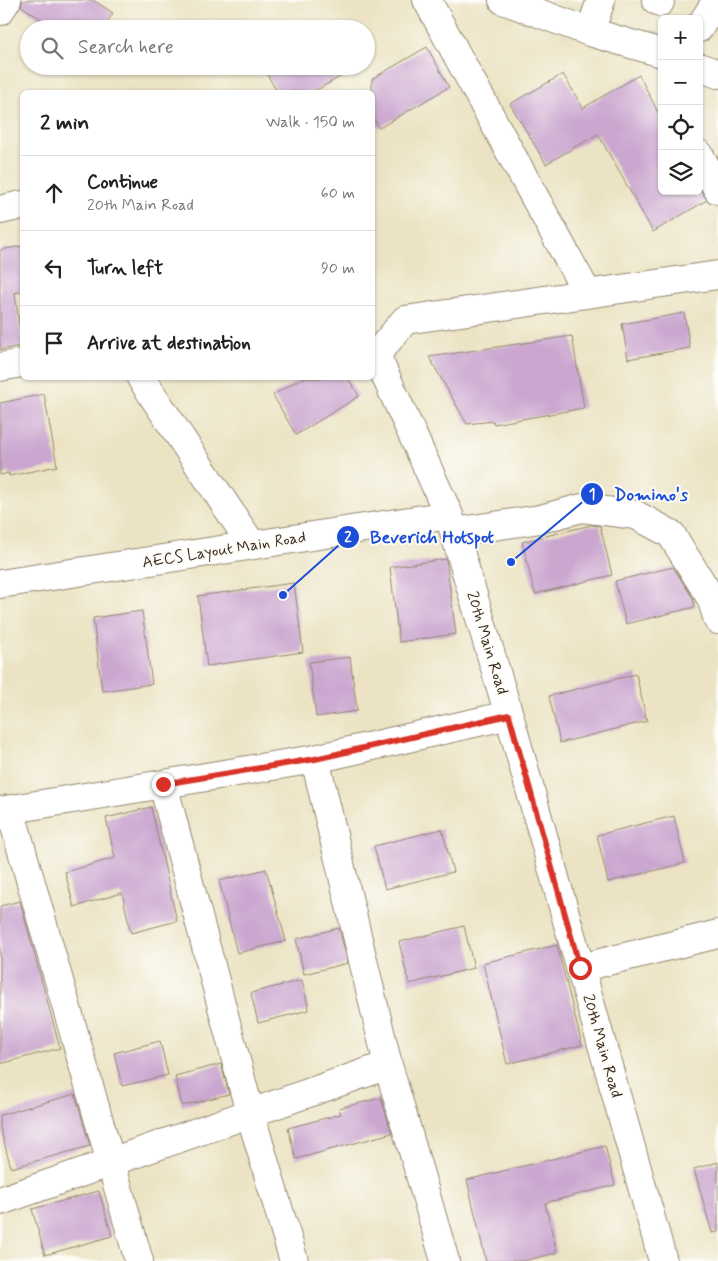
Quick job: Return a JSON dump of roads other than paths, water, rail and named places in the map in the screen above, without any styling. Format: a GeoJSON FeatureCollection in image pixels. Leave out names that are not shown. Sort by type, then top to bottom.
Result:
{"type":"FeatureCollection","features":[{"type":"Feature","properties":{"kind":"street"},"geometry":{"type":"LineString","coordinates":[[0,11],[7,0]]}},
{"type":"Feature","properties":{"kind":"street"},"geometry":{"type":"LineString","coordinates":[[426,0],[587,293]]}},
{"type":"Feature","properties":{"kind":"street"},"geometry":{"type":"LineString","coordinates":[[590,32],[602,0]]}},
{"type":"Feature","properties":{"kind":"street"},"geometry":{"type":"LineString","coordinates":[[703,22],[717,0]]}},
{"type":"Feature","properties":{"kind":"street"},"geometry":{"type":"LineString","coordinates":[[517,2],[590,32],[658,52]]}},
{"type":"Feature","properties":{"kind":"street"},"geometry":{"type":"LineString","coordinates":[[703,68],[718,74]]}},
{"type":"Feature","properties":{"kind":"street"},"geometry":{"type":"LineString","coordinates":[[703,162],[718,190]]}},
{"type":"Feature","properties":{"kind":"street"},"geometry":{"type":"LineString","coordinates":[[0,210],[20,205]]}},
{"type":"Feature","properties":{"kind":"street"},"geometry":{"type":"LineString","coordinates":[[375,351],[405,320],[718,275]]}},
{"type":"Feature","properties":{"kind":"street","name":"20th Main Road"},"geometry":{"type":"LineString","coordinates":[[375,354],[451,524],[509,715],[663,1261]]}},
{"type":"Feature","properties":{"kind":"street"},"geometry":{"type":"LineString","coordinates":[[0,367],[20,363]]}},
{"type":"Feature","properties":{"kind":"street"},"geometry":{"type":"LineString","coordinates":[[142,380],[252,546]]}},
{"type":"Feature","properties":{"kind":"street","name":"AECS Layout Main Road"},"geometry":{"type":"LineString","coordinates":[[0,584],[252,546],[451,524],[540,518],[582,508],[636,516],[671,534],[711,598],[718,620]]}},
{"type":"Feature","properties":{"kind":"street"},"geometry":{"type":"LineString","coordinates":[[138,1261],[5,810],[315,759],[509,715]]}},
{"type":"Feature","properties":{"kind":"street"},"geometry":{"type":"LineString","coordinates":[[315,759],[388,1064],[445,1261]]}},
{"type":"Feature","properties":{"kind":"street"},"geometry":{"type":"LineString","coordinates":[[163,784],[250,1113],[294,1261]]}},
{"type":"Feature","properties":{"kind":"street"},"geometry":{"type":"LineString","coordinates":[[580,968],[718,934]]}},
{"type":"Feature","properties":{"kind":"street"},"geometry":{"type":"LineString","coordinates":[[0,1201],[388,1064]]}},
{"type":"Feature","properties":{"kind":"place","name":"Domino's"},"geometry":{"type":"Point","coordinates":[511,562]}},
{"type":"Feature","properties":{"kind":"place","name":"Beverich Hotspot"},"geometry":{"type":"Point","coordinates":[283,595]}}]}
